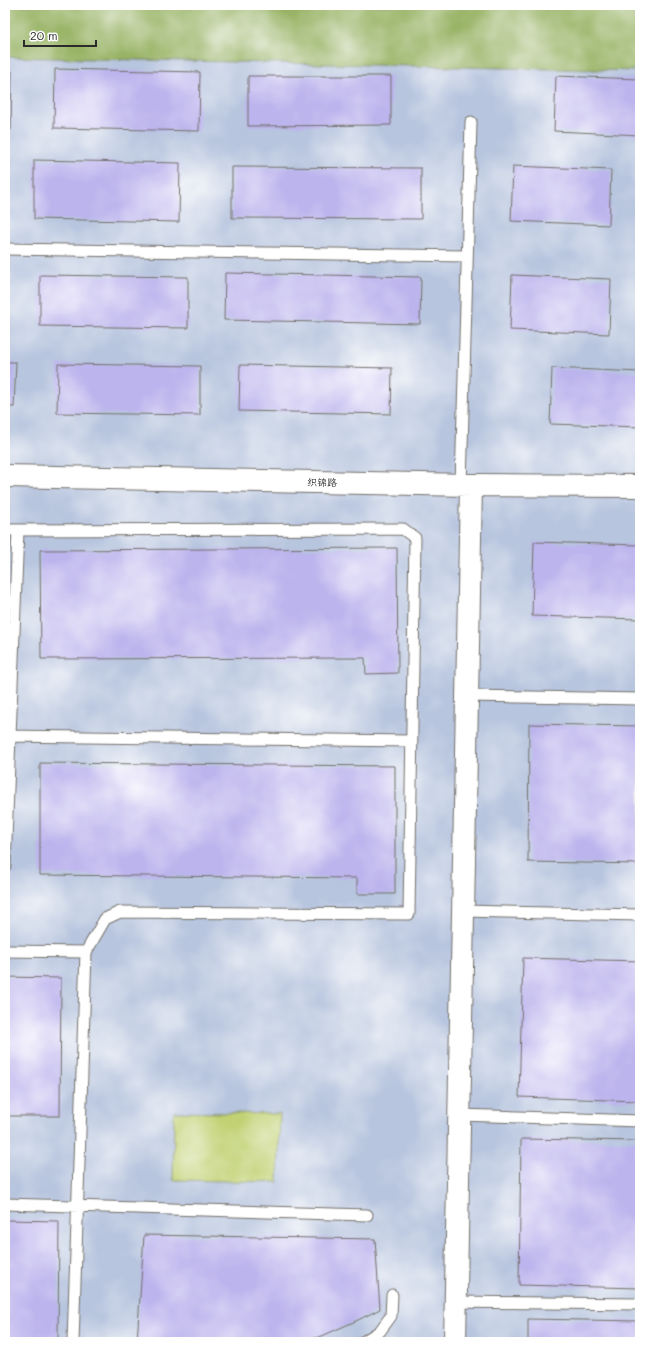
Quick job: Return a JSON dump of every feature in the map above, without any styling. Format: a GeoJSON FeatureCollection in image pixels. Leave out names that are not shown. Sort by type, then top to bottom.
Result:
{"type":"FeatureCollection","features":[{"type":"Feature","properties":{"kind":"street","name":"织锦路"},"geometry":{"type":"LineString","coordinates":[[5,476],[466,485],[640,486]]}},
{"type":"Feature","properties":{"kind":"street"},"geometry":{"type":"LineString","coordinates":[[455,1342],[467,696],[466,485]]}},
{"type":"Feature","properties":{"kind":"lane"},"geometry":{"type":"LineString","coordinates":[[466,485],[467,256],[470,122]]}},
{"type":"Feature","properties":{"kind":"lane"},"geometry":{"type":"LineString","coordinates":[[5,249],[467,256]]}},
{"type":"Feature","properties":{"kind":"lane"},"geometry":{"type":"LineString","coordinates":[[5,530],[403,530],[415,538],[409,914],[120,912],[105,920],[86,952],[74,1342]]}},
{"type":"Feature","properties":{"kind":"lane"},"geometry":{"type":"LineString","coordinates":[[5,866],[8,736],[18,530]]}},
{"type":"Feature","properties":{"kind":"lane"},"geometry":{"type":"LineString","coordinates":[[467,696],[640,700]]}},
{"type":"Feature","properties":{"kind":"lane"},"geometry":{"type":"LineString","coordinates":[[8,736],[412,741]]}},
{"type":"Feature","properties":{"kind":"lane"},"geometry":{"type":"LineString","coordinates":[[463,911],[640,915]]}},
{"type":"Feature","properties":{"kind":"lane"},"geometry":{"type":"LineString","coordinates":[[5,951],[86,952]]}},
{"type":"Feature","properties":{"kind":"lane"},"geometry":{"type":"LineString","coordinates":[[459,1115],[640,1121]]}},
{"type":"Feature","properties":{"kind":"lane"},"geometry":{"type":"LineString","coordinates":[[5,1204],[367,1215]]}},
{"type":"Feature","properties":{"kind":"lane"},"geometry":{"type":"LineString","coordinates":[[363,1342],[380,1331],[391,1316],[392,1295]]}},
{"type":"Feature","properties":{"kind":"lane"},"geometry":{"type":"LineString","coordinates":[[456,1302],[640,1304]]}},
{"type":"Feature","properties":{"kind":"shaded area"},"geometry":{"type":"Polygon","coordinates":[[[5,57],[640,71],[640,1342],[5,1342],[5,57]]]}},
{"type":"Feature","properties":{"kind":"green space"},"geometry":{"type":"Polygon","coordinates":[[[5,5],[640,5],[640,71],[5,57],[5,5]]]}},
{"type":"Feature","properties":{"kind":"green space"},"geometry":{"type":"Polygon","coordinates":[[[174,1112],[280,1114],[278,1182],[173,1180],[174,1112]]]}},
{"type":"Feature","properties":{"kind":"building"},"geometry":{"type":"Polygon","coordinates":[[[55,69],[200,72],[199,131],[54,128],[55,69]]]}},
{"type":"Feature","properties":{"kind":"building"},"geometry":{"type":"Polygon","coordinates":[[[5,71],[12,71],[11,130],[5,130],[5,71]]]}},
{"type":"Feature","properties":{"kind":"building"},"geometry":{"type":"Polygon","coordinates":[[[248,76],[391,76],[391,125],[248,126],[248,76]]]}},
{"type":"Feature","properties":{"kind":"building"},"geometry":{"type":"Polygon","coordinates":[[[556,76],[640,79],[640,135],[554,131],[556,76]]]}},
{"type":"Feature","properties":{"kind":"building"},"geometry":{"type":"Polygon","coordinates":[[[34,160],[180,163],[179,222],[34,219],[34,160]]]}},
{"type":"Feature","properties":{"kind":"building"},"geometry":{"type":"Polygon","coordinates":[[[513,166],[611,170],[609,225],[511,221],[513,166]]]}},
{"type":"Feature","properties":{"kind":"building"},"geometry":{"type":"Polygon","coordinates":[[[232,167],[421,168],[421,219],[232,218],[232,167]]]}},
{"type":"Feature","properties":{"kind":"building"},"geometry":{"type":"Polygon","coordinates":[[[225,273],[421,277],[420,324],[224,320],[225,273]]]}},
{"type":"Feature","properties":{"kind":"building"},"geometry":{"type":"Polygon","coordinates":[[[40,275],[188,277],[188,328],[40,326],[40,275]]]}},
{"type":"Feature","properties":{"kind":"building"},"geometry":{"type":"Polygon","coordinates":[[[512,275],[611,279],[609,334],[510,330],[512,275]]]}},
{"type":"Feature","properties":{"kind":"building"},"geometry":{"type":"Polygon","coordinates":[[[5,362],[16,362],[14,407],[5,407],[5,362]]]}},
{"type":"Feature","properties":{"kind":"building"},"geometry":{"type":"Polygon","coordinates":[[[58,364],[200,366],[200,415],[57,413],[58,364]]]}},
{"type":"Feature","properties":{"kind":"building"},"geometry":{"type":"Polygon","coordinates":[[[240,365],[392,368],[391,414],[239,411],[240,365]]]}},
{"type":"Feature","properties":{"kind":"building"},"geometry":{"type":"Polygon","coordinates":[[[552,368],[640,372],[640,427],[550,424],[552,368]]]}},
{"type":"Feature","properties":{"kind":"building"},"geometry":{"type":"Polygon","coordinates":[[[534,542],[640,545],[640,619],[532,616],[534,542]]]}},
{"type":"Feature","properties":{"kind":"building"},"geometry":{"type":"Polygon","coordinates":[[[397,548],[398,673],[366,674],[365,658],[41,659],[40,550],[397,548]]]}},
{"type":"Feature","properties":{"kind":"building"},"geometry":{"type":"Polygon","coordinates":[[[529,724],[640,726],[640,864],[528,862],[529,724]]]}},
{"type":"Feature","properties":{"kind":"building"},"geometry":{"type":"Polygon","coordinates":[[[40,763],[395,766],[395,894],[357,894],[357,878],[40,875],[40,763]]]}},
{"type":"Feature","properties":{"kind":"building"},"geometry":{"type":"Polygon","coordinates":[[[523,958],[640,961],[639,1101],[519,1097],[523,958]]]}},
{"type":"Feature","properties":{"kind":"building"},"geometry":{"type":"Polygon","coordinates":[[[5,977],[61,978],[60,1116],[5,1116],[5,977]]]}},
{"type":"Feature","properties":{"kind":"building"},"geometry":{"type":"Polygon","coordinates":[[[521,1139],[640,1141],[640,1288],[519,1285],[521,1139]]]}},
{"type":"Feature","properties":{"kind":"building"},"geometry":{"type":"Polygon","coordinates":[[[5,1220],[59,1221],[58,1342],[5,1342],[5,1220]]]}},
{"type":"Feature","properties":{"kind":"building"},"geometry":{"type":"Polygon","coordinates":[[[144,1235],[375,1239],[380,1309],[322,1336],[300,1342],[137,1342],[144,1235]]]}},
{"type":"Feature","properties":{"kind":"building"},"geometry":{"type":"Polygon","coordinates":[[[528,1319],[640,1321],[640,1342],[528,1342],[528,1319]]]}}]}
